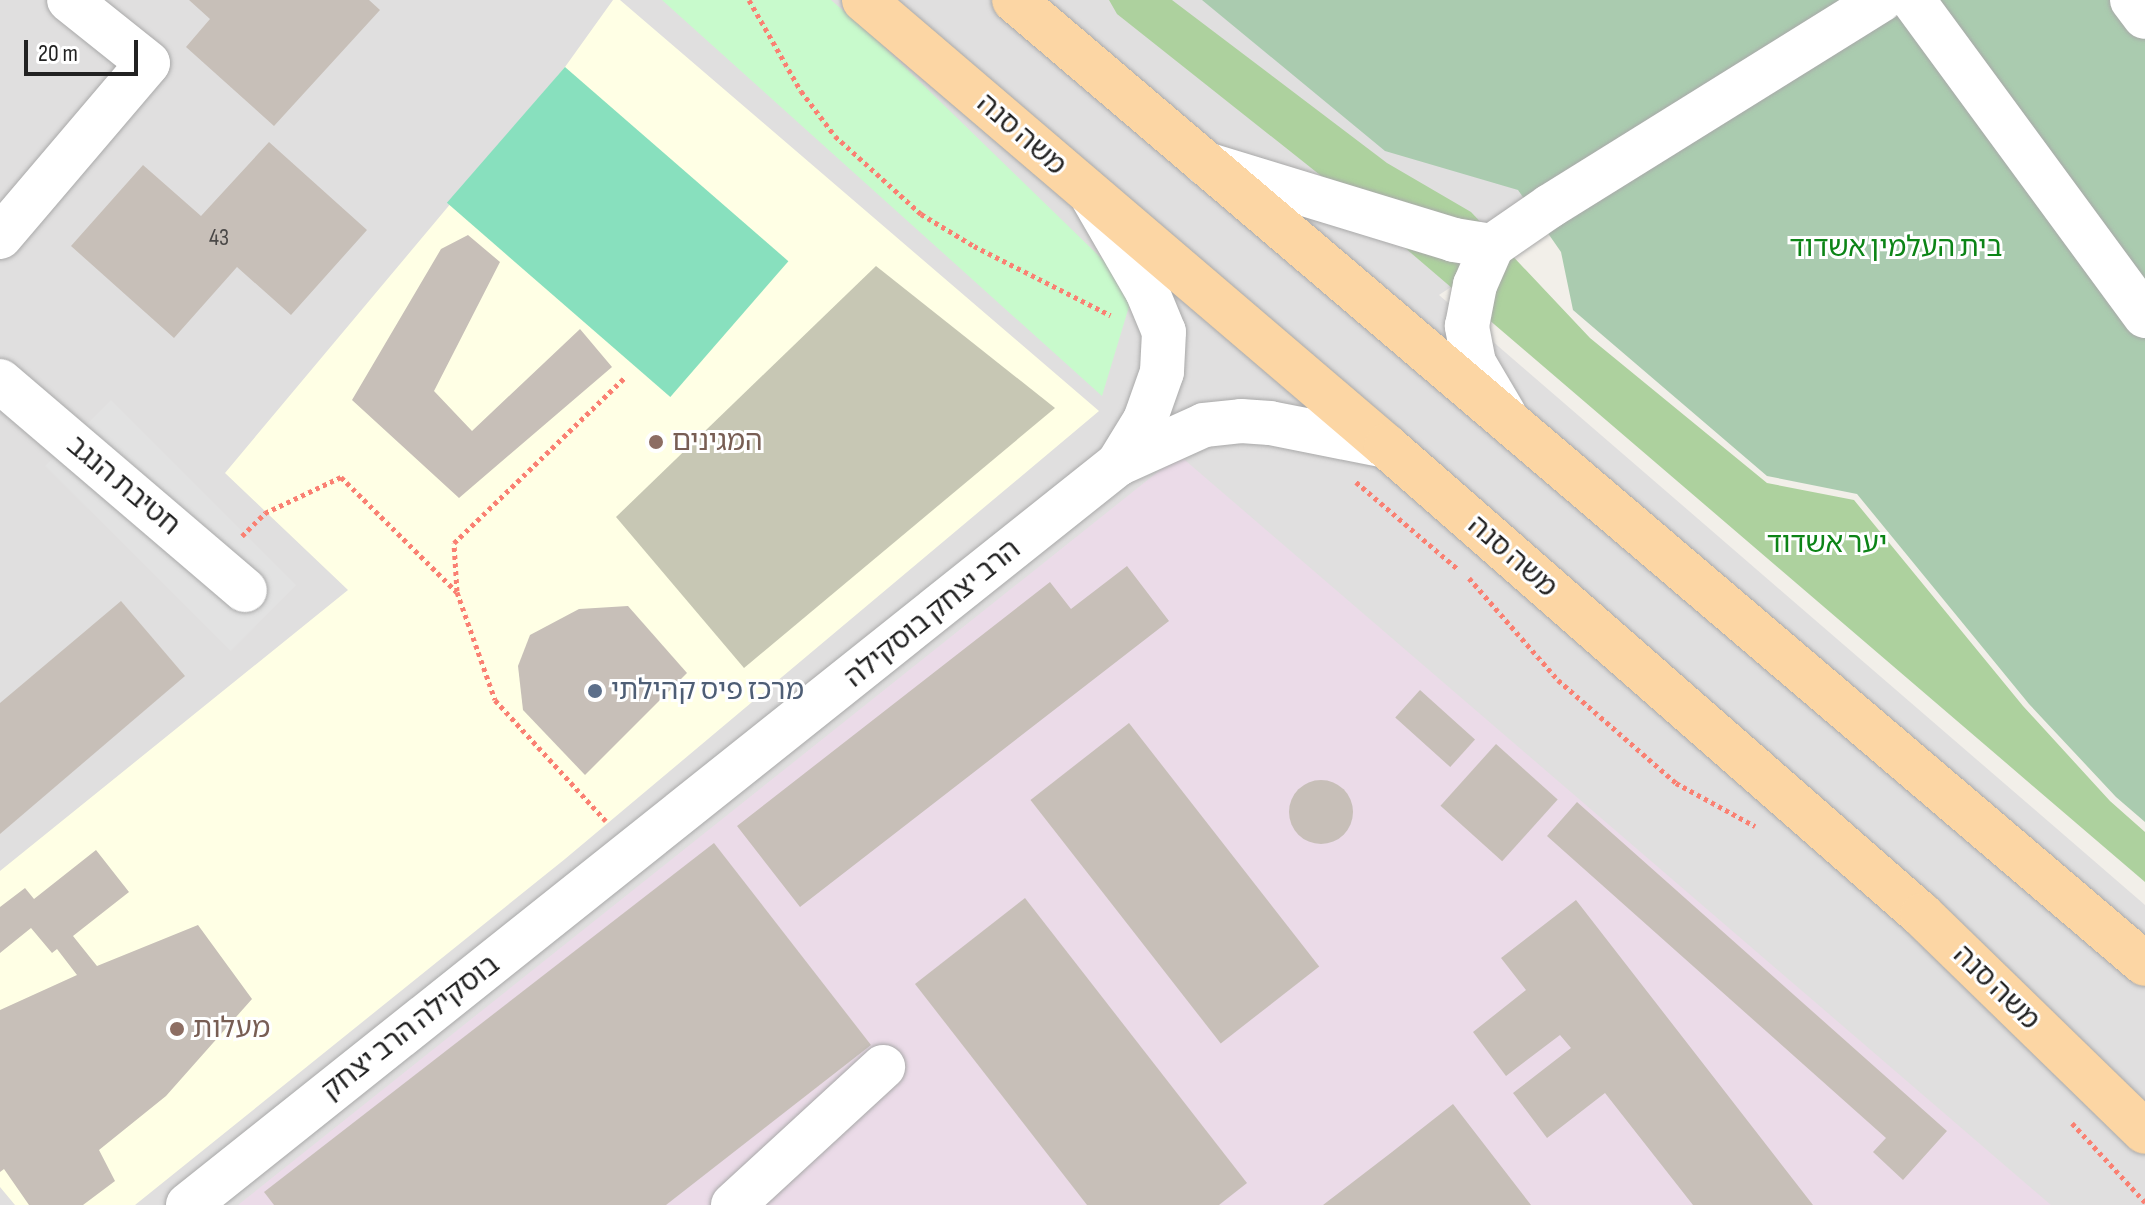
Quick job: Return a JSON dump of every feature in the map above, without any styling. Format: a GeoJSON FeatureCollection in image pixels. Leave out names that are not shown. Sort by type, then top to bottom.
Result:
{"type":"FeatureCollection","features":[{"type":"Feature","properties":{"kind":"main road","name":"משה סנה"},"geometry":{"type":"LineString","coordinates":[[864,0],[1386,446],[1922,915],[2145,1132]]}},
{"type":"Feature","properties":{"kind":"main road"},"geometry":{"type":"LineString","coordinates":[[1014,0],[2145,964]]}},
{"type":"Feature","properties":{"kind":"street"},"geometry":{"type":"LineString","coordinates":[[0,237],[148,63],[69,0]]}},
{"type":"Feature","properties":{"kind":"street"},"geometry":{"type":"LineString","coordinates":[[1507,418],[1474,363],[1467,326],[1475,285],[1492,246],[1550,206],[1881,0]]}},
{"type":"Feature","properties":{"kind":"street"},"geometry":{"type":"LineString","coordinates":[[1913,0],[2145,316]]}},
{"type":"Feature","properties":{"kind":"street"},"geometry":{"type":"LineString","coordinates":[[2132,0],[2145,17]]}},
{"type":"Feature","properties":{"kind":"street"},"geometry":{"type":"LineString","coordinates":[[1206,164],[1454,240],[1492,246]]}},
{"type":"Feature","properties":{"kind":"street","name":"הרב יצחק בוסקילה"},"geometry":{"type":"LineString","coordinates":[[1092,196],[1147,291],[1164,332],[1162,372],[1145,420],[1118,464]]}},
{"type":"Feature","properties":{"kind":"street","name":"חטיבת הנגב"},"geometry":{"type":"LineString","coordinates":[[0,381],[230,577]]}},
{"type":"Feature","properties":{"kind":"street","name":"הרב יצחק בוסקילה"},"geometry":{"type":"LineString","coordinates":[[633,851],[1118,464],[1204,425],[1241,421],[1270,423],[1386,446]]}},
{"type":"Feature","properties":{"kind":"street","name":"בוסקילה הרב יצחק"},"geometry":{"type":"LineString","coordinates":[[188,1205],[633,851]]}},
{"type":"Feature","properties":{"kind":"street"},"geometry":{"type":"LineString","coordinates":[[733,1205],[883,1067]]}},
{"type":"Feature","properties":{"kind":"path"},"geometry":{"type":"LineString","coordinates":[[749,0],[801,91],[835,136],[921,214],[974,246],[1054,284],[1142,334],[1164,332]]}},
{"type":"Feature","properties":{"kind":"path"},"geometry":{"type":"LineString","coordinates":[[625,377],[454,543],[457,592],[495,700],[633,851]]}},
{"type":"Feature","properties":{"kind":"path"},"geometry":{"type":"LineString","coordinates":[[230,577],[265,513],[341,477],[457,592]]}},
{"type":"Feature","properties":{"kind":"path"},"geometry":{"type":"LineString","coordinates":[[1354,481],[1471,580],[1558,680],[1676,783],[1768,834]]}},
{"type":"Feature","properties":{"kind":"path"},"geometry":{"type":"LineString","coordinates":[[2069,1120],[2145,1202]]}},
{"type":"Feature","properties":{"kind":"shaded area"},"geometry":{"type":"Polygon","coordinates":[[[0,0],[1882,0],[1439,295],[2145,905],[2145,1205],[0,1205],[0,0]]]}},
{"type":"Feature","properties":{"kind":"shaded area","name":"המגינים"},"geometry":{"type":"Polygon","coordinates":[[[613,0],[620,0],[1099,411],[565,859],[135,1205],[15,1205],[0,1187],[0,871],[348,590],[225,473],[565,67],[613,0]]]}},
{"type":"Feature","properties":{"kind":"shaded area"},"geometry":{"type":"Polygon","coordinates":[[[876,266],[1055,408],[744,668],[616,517],[876,266]]]}},
{"type":"Feature","properties":{"kind":"shaded area"},"geometry":{"type":"Polygon","coordinates":[[[111,400],[296,585],[231,651],[45,466],[111,400]]]}},
{"type":"Feature","properties":{"kind":"shaded area"},"geometry":{"type":"Polygon","coordinates":[[[1179,455],[2051,1205],[238,1205],[1179,455]]]}},
{"type":"Feature","properties":{"kind":"green space"},"geometry":{"type":"Polygon","coordinates":[[[662,0],[831,0],[877,40],[1134,290],[1102,396],[662,0]]]}},
{"type":"Feature","properties":{"kind":"green space","name":"יער אשדוד"},"geometry":{"type":"Polygon","coordinates":[[[1109,0],[1172,0],[1387,163],[1471,212],[1590,338],[1767,483],[1854,500],[2023,706],[2110,801],[2145,832],[2145,882],[1320,175],[1117,14],[1109,0]]]}},
{"type":"Feature","properties":{"kind":"green space","name":"בית העלמין אשדוד"},"geometry":{"type":"Polygon","coordinates":[[[1202,0],[2145,0],[2145,822],[2116,797],[2029,704],[1857,494],[1767,476],[1573,310],[1561,252],[1518,190],[1385,151],[1202,0]]]}},
{"type":"Feature","properties":{"kind":"green space"},"geometry":{"type":"Polygon","coordinates":[[[565,67],[788,261],[670,397],[447,203],[565,67]]]}},
{"type":"Feature","properties":{"kind":"building"},"geometry":{"type":"Polygon","coordinates":[[[189,0],[369,0],[380,10],[274,126],[186,47],[210,19],[189,0]]]}},
{"type":"Feature","properties":{"kind":"building"},"geometry":{"type":"Polygon","coordinates":[[[269,142],[367,230],[291,315],[237,267],[174,338],[71,246],[143,165],[201,216],[269,142]]]}},
{"type":"Feature","properties":{"kind":"building"},"geometry":{"type":"Polygon","coordinates":[[[468,235],[500,262],[434,391],[472,431],[580,329],[612,367],[459,498],[352,400],[441,249],[468,235]]]}},
{"type":"Feature","properties":{"kind":"building"},"geometry":{"type":"Polygon","coordinates":[[[1127,566],[1169,621],[800,907],[737,826],[1050,582],[1071,609],[1127,566]]]}},
{"type":"Feature","properties":{"kind":"building"},"geometry":{"type":"Polygon","coordinates":[[[121,601],[185,676],[0,834],[0,703],[121,601]]]}},
{"type":"Feature","properties":{"kind":"building","name":"מרכז פיס קהילתי"},"geometry":{"type":"Polygon","coordinates":[[[628,606],[687,673],[585,775],[523,710],[518,666],[530,635],[579,609],[628,606]]]}},
{"type":"Feature","properties":{"kind":"building"},"geometry":{"type":"Polygon","coordinates":[[[1420,690],[1475,740],[1450,767],[1395,717],[1420,690]]]}},
{"type":"Feature","properties":{"kind":"building"},"geometry":{"type":"Polygon","coordinates":[[[1129,723],[1319,966],[1221,1043],[1030,800],[1129,723]]]}},
{"type":"Feature","properties":{"kind":"building"},"geometry":{"type":"Polygon","coordinates":[[[1496,744],[1558,800],[1502,861],[1440,806],[1496,744]]]}},
{"type":"Feature","properties":{"kind":"building"},"geometry":{"type":"Polygon","coordinates":[[[1315,780],[1327,780],[1344,789],[1351,800],[1351,824],[1344,835],[1327,844],[1315,844],[1303,839],[1294,830],[1289,818],[1289,806],[1294,794],[1303,785],[1315,780]]]}},
{"type":"Feature","properties":{"kind":"building"},"geometry":{"type":"Polygon","coordinates":[[[1577,802],[1947,1131],[1903,1180],[1873,1152],[1886,1138],[1547,836],[1577,802]]]}},
{"type":"Feature","properties":{"kind":"building"},"geometry":{"type":"Polygon","coordinates":[[[714,843],[871,1045],[666,1205],[274,1205],[264,1192],[714,843]]]}},
{"type":"Feature","properties":{"kind":"building"},"geometry":{"type":"Polygon","coordinates":[[[96,850],[129,892],[73,936],[97,966],[198,925],[252,999],[166,1096],[99,1150],[115,1181],[83,1205],[29,1205],[4,1169],[0,1172],[0,1010],[77,975],[57,949],[52,953],[31,928],[0,953],[0,907],[25,888],[34,899],[96,850]]]}},
{"type":"Feature","properties":{"kind":"building"},"geometry":{"type":"Polygon","coordinates":[[[1025,898],[1247,1183],[1219,1205],[1087,1205],[915,984],[1025,898]]]}},
{"type":"Feature","properties":{"kind":"building"},"geometry":{"type":"Polygon","coordinates":[[[1576,900],[1813,1205],[1693,1205],[1605,1093],[1547,1138],[1513,1093],[1571,1048],[1560,1035],[1506,1076],[1473,1032],[1526,990],[1501,958],[1576,900]]]}},
{"type":"Feature","properties":{"kind":"building"},"geometry":{"type":"Polygon","coordinates":[[[1453,1104],[1531,1205],[1323,1205],[1392,1152],[1453,1104]]]}},
{"type":"Feature","properties":{"kind":"place","name":"המגינים"},"geometry":{"type":"Point","coordinates":[656,442]}},
{"type":"Feature","properties":{"kind":"place","name":"מרכז פיס קהילתי"},"geometry":{"type":"Point","coordinates":[595,691]}},
{"type":"Feature","properties":{"kind":"place","name":"מעלות"},"geometry":{"type":"Point","coordinates":[177,1029]}}]}
